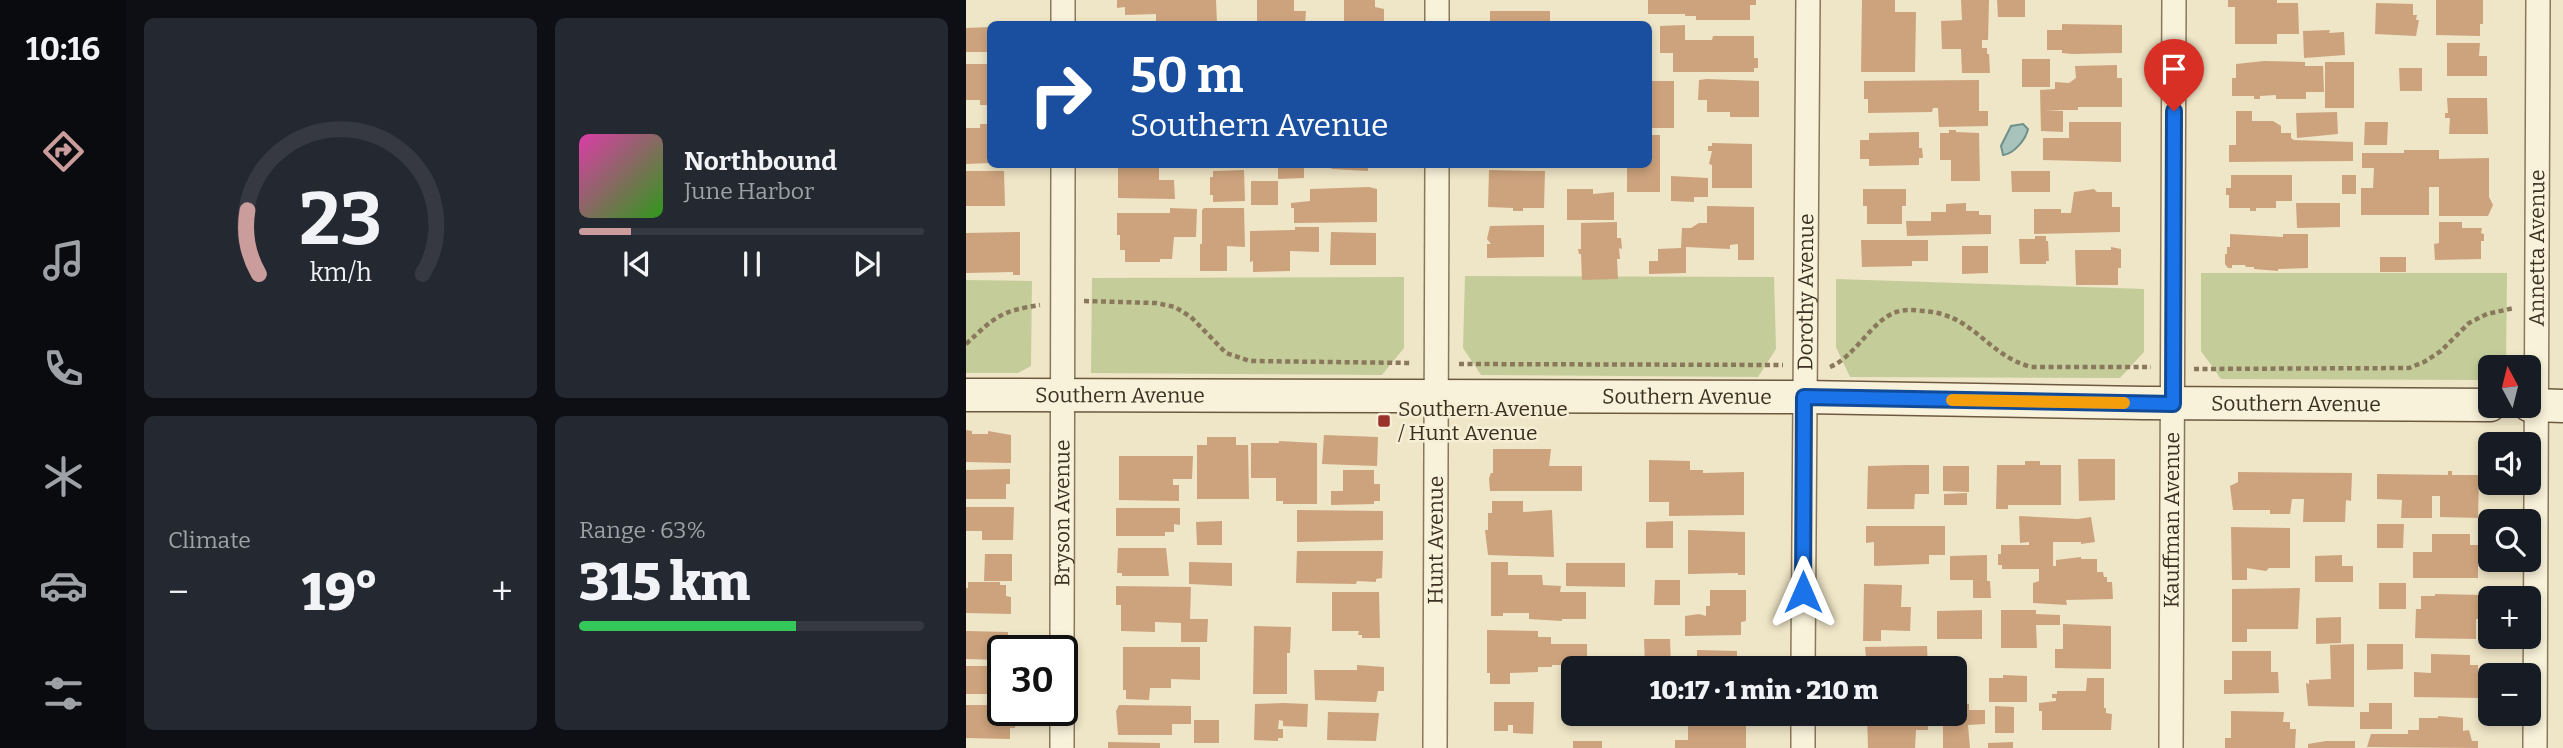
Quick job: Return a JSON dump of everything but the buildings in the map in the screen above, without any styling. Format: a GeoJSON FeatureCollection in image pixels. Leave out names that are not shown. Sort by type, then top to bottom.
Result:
{"type":"FeatureCollection","features":[{"type":"Feature","properties":{"kind":"street"},"geometry":{"type":"LineString","coordinates":[[1063,0],[1063,21]]}},
{"type":"Feature","properties":{"kind":"street"},"geometry":{"type":"LineString","coordinates":[[1437,0],[1437,21]]}},
{"type":"Feature","properties":{"kind":"street","name":"Dorothy Avenue"},"geometry":{"type":"LineString","coordinates":[[1803,656],[1808,0]]}},
{"type":"Feature","properties":{"kind":"street","name":"Kauffman Avenue"},"geometry":{"type":"LineString","coordinates":[[2171,748],[2174,0]]}},
{"type":"Feature","properties":{"kind":"street","name":"Annetta Avenue"},"geometry":{"type":"LineString","coordinates":[[2535,748],[2543,405],[2538,0]]}},
{"type":"Feature","properties":{"kind":"street","name":"Bryson Avenue"},"geometry":{"type":"LineString","coordinates":[[1062,635],[1063,168]]}},
{"type":"Feature","properties":{"kind":"street","name":"Hunt Avenue"},"geometry":{"type":"LineString","coordinates":[[1435,748],[1437,168]]}},
{"type":"Feature","properties":{"kind":"street","name":"Southern Avenue"},"geometry":{"type":"LineString","coordinates":[[966,395],[1804,397],[2173,404],[2478,405]]}},
{"type":"Feature","properties":{"kind":"street"},"geometry":{"type":"LineString","coordinates":[[1062,726],[1062,748]]}},
{"type":"Feature","properties":{"kind":"street"},"geometry":{"type":"LineString","coordinates":[[1803,726],[1803,748]]}},
{"type":"Feature","properties":{"kind":"path"},"geometry":{"type":"LineString","coordinates":[[1078,301],[1156,303],[1175,307],[1191,317],[1226,353],[1250,361],[1408,363]]}},
{"type":"Feature","properties":{"kind":"path"},"geometry":{"type":"LineString","coordinates":[[966,344],[992,319],[1008,312],[1045,304]]}},
{"type":"Feature","properties":{"kind":"path"},"geometry":{"type":"LineString","coordinates":[[2200,369],[2409,368],[2441,351],[2469,323],[2487,314],[2521,306]]}},
{"type":"Feature","properties":{"kind":"path"},"geometry":{"type":"LineString","coordinates":[[1832,367],[1845,358],[1885,318],[1895,312],[1908,310],[1947,314],[1964,323],[2012,362],[2031,367],[2146,367]]}},
{"type":"Feature","properties":{"kind":"path"},"geometry":{"type":"LineString","coordinates":[[1457,364],[1779,365]]}},
{"type":"Feature","properties":{"kind":"green space"},"geometry":{"type":"Polygon","coordinates":[[[2201,273],[2507,273],[2506,355],[2478,355],[2478,380],[2221,379],[2201,351],[2201,273]]]}},
{"type":"Feature","properties":{"kind":"green space"},"geometry":{"type":"Polygon","coordinates":[[[1465,276],[1774,277],[1776,349],[1758,377],[1481,375],[1463,348],[1465,276]]]}},
{"type":"Feature","properties":{"kind":"green space"},"geometry":{"type":"Polygon","coordinates":[[[1404,277],[1404,348],[1382,375],[1091,373],[1092,278],[1404,277]]]}},
{"type":"Feature","properties":{"kind":"green space"},"geometry":{"type":"Polygon","coordinates":[[[1836,279],[2144,289],[2144,352],[2120,378],[1850,377],[1836,347],[1836,279]]]}},
{"type":"Feature","properties":{"kind":"green space"},"geometry":{"type":"Polygon","coordinates":[[[966,280],[1032,281],[1031,366],[1018,373],[966,373],[966,280]]]}},
{"type":"Feature","properties":{"kind":"water"},"geometry":{"type":"Polygon","coordinates":[[[2023,124],[2028,129],[2022,141],[2011,152],[2003,155],[2001,146],[2011,126],[2023,124]]]}},
{"type":"Feature","properties":{"kind":"slow traffic"},"geometry":{"type":"LineString","coordinates":[[1952,400],[2124,403]]}},
{"type":"Feature","properties":{"kind":"place","name":"Southern Avenue / Hunt Avenue"},"geometry":{"type":"Point","coordinates":[1384,421]}},
{"type":"Feature","properties":{"kind":"route"},"geometry":{"type":"LineString","coordinates":[[1803,592],[1804,397],[2173,404],[2174,111]]}}]}
